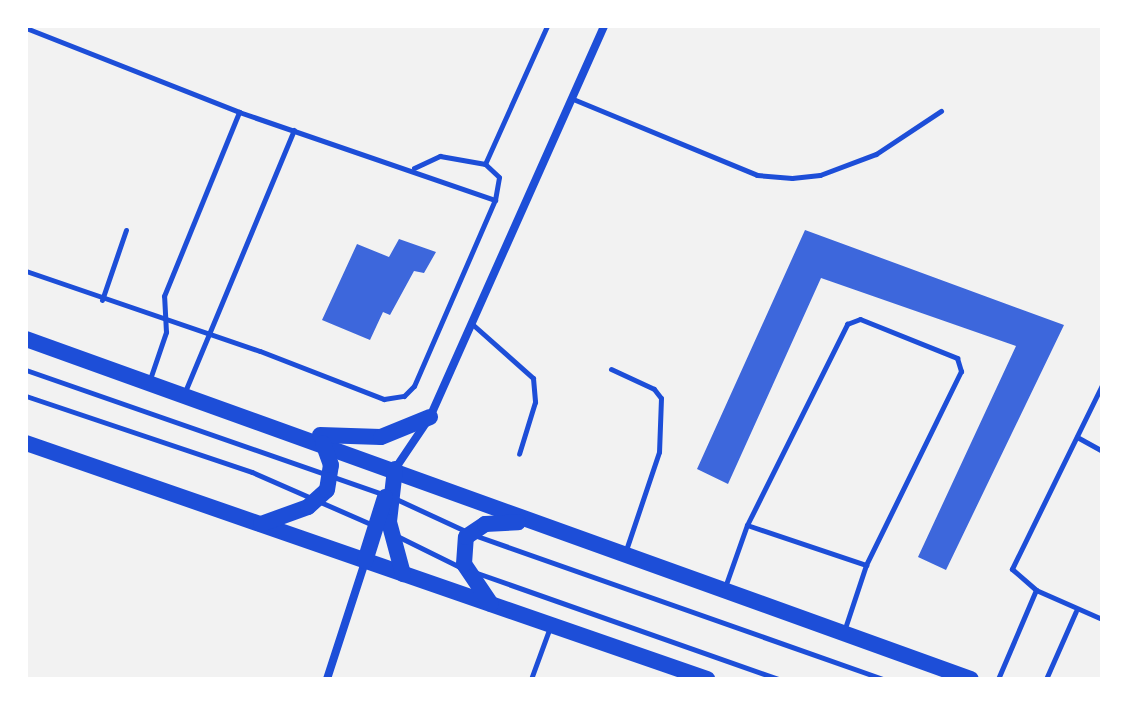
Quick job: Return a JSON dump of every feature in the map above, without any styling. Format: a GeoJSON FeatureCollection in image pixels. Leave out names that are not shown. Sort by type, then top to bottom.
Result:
{"type":"FeatureCollection","features":[{"type":"Feature","properties":{"kind":"main road"},"geometry":{"type":"LineString","coordinates":[[26,339],[298,433],[524,522],[971,679]]}},
{"type":"Feature","properties":{"kind":"main road"},"geometry":{"type":"LineString","coordinates":[[298,433],[381,437],[430,417]]}},
{"type":"Feature","properties":{"kind":"main road"},"geometry":{"type":"LineString","coordinates":[[26,443],[707,679]]}},
{"type":"Feature","properties":{"kind":"main road"},"geometry":{"type":"LineString","coordinates":[[261,524],[319,499],[332,473],[323,443]]}},
{"type":"Feature","properties":{"kind":"main road"},"geometry":{"type":"LineString","coordinates":[[365,561],[395,469]]}},
{"type":"Feature","properties":{"kind":"main road"},"geometry":{"type":"LineString","coordinates":[[388,496],[391,533],[403,574]]}},
{"type":"Feature","properties":{"kind":"main road"},"geometry":{"type":"LineString","coordinates":[[491,604],[467,570],[463,551],[470,534],[485,524],[524,522]]}},
{"type":"Feature","properties":{"kind":"street"},"geometry":{"type":"LineString","coordinates":[[395,469],[430,417],[604,26]]}},
{"type":"Feature","properties":{"kind":"street"},"geometry":{"type":"LineString","coordinates":[[327,679],[365,561]]}},
{"type":"Feature","properties":{"kind":"lane"},"geometry":{"type":"LineString","coordinates":[[485,164],[547,26]]}},
{"type":"Feature","properties":{"kind":"lane"},"geometry":{"type":"LineString","coordinates":[[26,28],[239,112],[495,200]]}},
{"type":"Feature","properties":{"kind":"lane"},"geometry":{"type":"LineString","coordinates":[[573,99],[757,175],[792,178],[820,175],[876,154],[941,111]]}},
{"type":"Feature","properties":{"kind":"lane"},"geometry":{"type":"LineString","coordinates":[[149,383],[166,332],[164,296],[192,218],[239,112]]}},
{"type":"Feature","properties":{"kind":"lane"},"geometry":{"type":"LineString","coordinates":[[184,394],[294,130]]}},
{"type":"Feature","properties":{"kind":"lane"},"geometry":{"type":"LineString","coordinates":[[26,271],[384,399],[404,396],[414,386],[495,200],[499,177],[485,164],[440,156],[412,169]]}},
{"type":"Feature","properties":{"kind":"lane"},"geometry":{"type":"LineString","coordinates":[[102,300],[126,230]]}},
{"type":"Feature","properties":{"kind":"lane"},"geometry":{"type":"LineString","coordinates":[[723,592],[747,525],[847,324],[860,319],[957,358],[961,365],[866,565],[843,634]]}},
{"type":"Feature","properties":{"kind":"lane"},"geometry":{"type":"LineString","coordinates":[[471,323],[533,378],[535,402],[519,454]]}},
{"type":"Feature","properties":{"kind":"lane"},"geometry":{"type":"LineString","coordinates":[[611,369],[654,389],[661,398],[659,452],[623,557]]}},
{"type":"Feature","properties":{"kind":"lane"},"geometry":{"type":"LineString","coordinates":[[26,370],[332,473],[470,534],[884,679]]}},
{"type":"Feature","properties":{"kind":"lane"},"geometry":{"type":"LineString","coordinates":[[1102,385],[1013,565],[1016,578],[1076,611],[1102,619]]}},
{"type":"Feature","properties":{"kind":"lane"},"geometry":{"type":"LineString","coordinates":[[26,396],[319,499],[467,570],[778,679]]}},
{"type":"Feature","properties":{"kind":"lane"},"geometry":{"type":"LineString","coordinates":[[1077,437],[1102,451]]}},
{"type":"Feature","properties":{"kind":"lane"},"geometry":{"type":"LineString","coordinates":[[747,525],[866,565]]}},
{"type":"Feature","properties":{"kind":"lane"},"geometry":{"type":"LineString","coordinates":[[998,679],[1036,590]]}},
{"type":"Feature","properties":{"kind":"lane"},"geometry":{"type":"LineString","coordinates":[[1046,679],[1076,611]]}},
{"type":"Feature","properties":{"kind":"lane"},"geometry":{"type":"LineString","coordinates":[[531,679],[551,624]]}},
{"type":"Feature","properties":{"kind":"building"},"geometry":{"type":"Polygon","coordinates":[[[805,230],[1064,325],[946,570],[918,557],[1016,346],[821,278],[728,484],[697,469],[805,230]]]}},
{"type":"Feature","properties":{"kind":"building"},"geometry":{"type":"Polygon","coordinates":[[[399,239],[436,252],[424,273],[414,271],[390,315],[383,312],[370,340],[322,320],[357,244],[389,257],[399,239]]]}}]}
